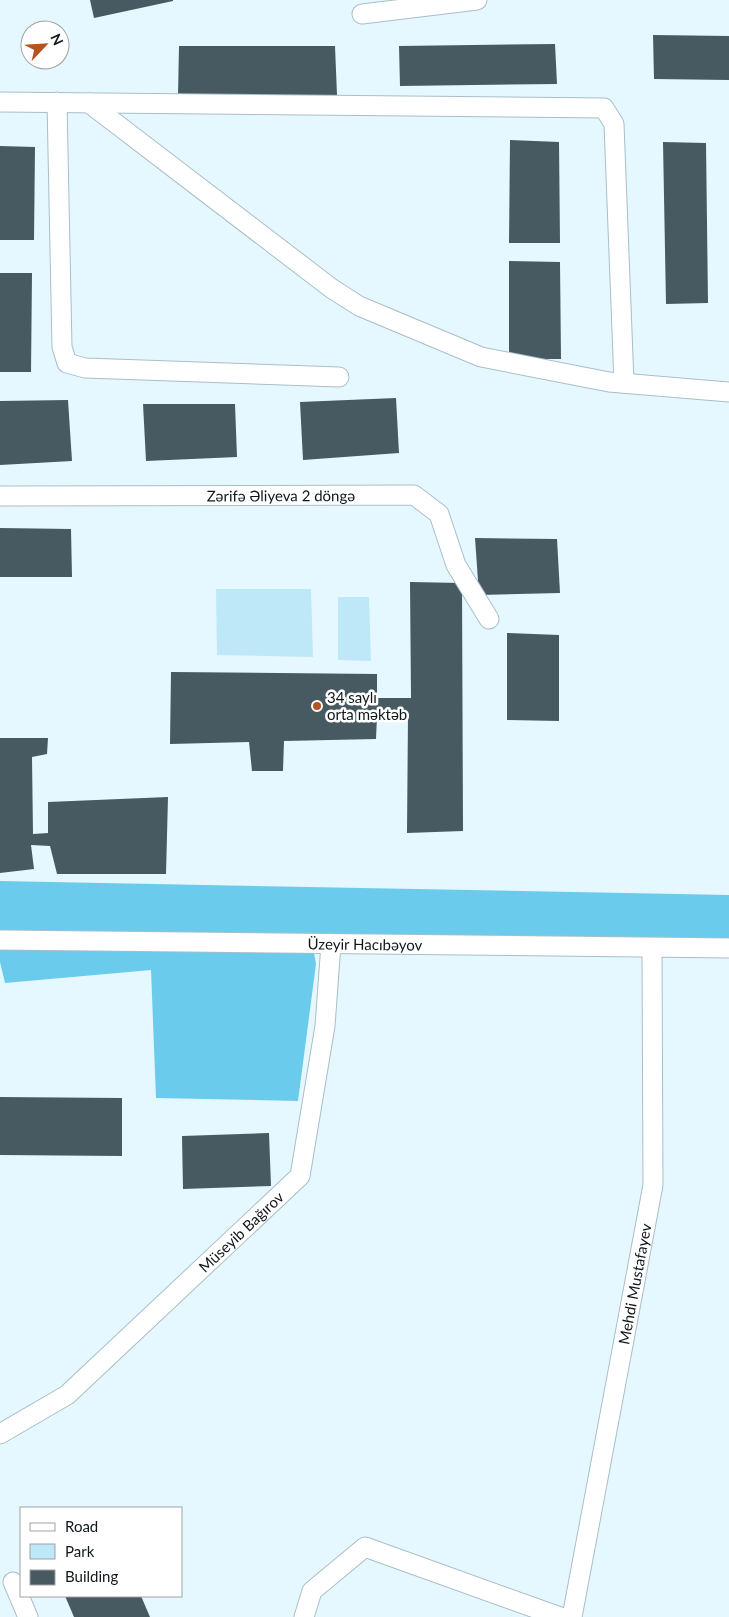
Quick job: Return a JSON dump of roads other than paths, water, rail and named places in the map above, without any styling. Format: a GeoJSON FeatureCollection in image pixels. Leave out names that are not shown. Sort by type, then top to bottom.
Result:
{"type":"FeatureCollection","features":[{"type":"Feature","properties":{"kind":"street"},"geometry":{"type":"LineString","coordinates":[[362,14],[477,0]]}},
{"type":"Feature","properties":{"kind":"street"},"geometry":{"type":"LineString","coordinates":[[0,102],[604,108],[614,124],[624,384]]}},
{"type":"Feature","properties":{"kind":"street"},"geometry":{"type":"LineString","coordinates":[[56,102],[62,347],[67,363],[85,368],[339,377]]}},
{"type":"Feature","properties":{"kind":"street"},"geometry":{"type":"LineString","coordinates":[[89,103],[331,288],[359,306],[480,357],[609,382],[729,392]]}},
{"type":"Feature","properties":{"kind":"street","name":"Zərifə Əliyeva 2 döngə"},"geometry":{"type":"LineString","coordinates":[[0,496],[414,494],[439,514],[456,565],[489,619]]}},
{"type":"Feature","properties":{"kind":"street","name":"Üzeyir Hacıbəyov"},"geometry":{"type":"LineString","coordinates":[[0,940],[729,948]]}},
{"type":"Feature","properties":{"kind":"street","name":"Müseyib Bağırov"},"geometry":{"type":"LineString","coordinates":[[0,1434],[67,1395],[300,1176],[325,1026],[331,944]]}},
{"type":"Feature","properties":{"kind":"street","name":"Mehdi Mustafayev"},"geometry":{"type":"LineString","coordinates":[[572,1617],[652,1185],[652,948]]}},
{"type":"Feature","properties":{"kind":"street"},"geometry":{"type":"LineString","coordinates":[[304,1617],[312,1591],[365,1547],[560,1617]]}},
{"type":"Feature","properties":{"kind":"street"},"geometry":{"type":"LineString","coordinates":[[13,1582],[28,1617]]}},
{"type":"Feature","properties":{"kind":"place","name":"34 saylı orta məktəb"},"geometry":{"type":"Point","coordinates":[317,706]}}]}
